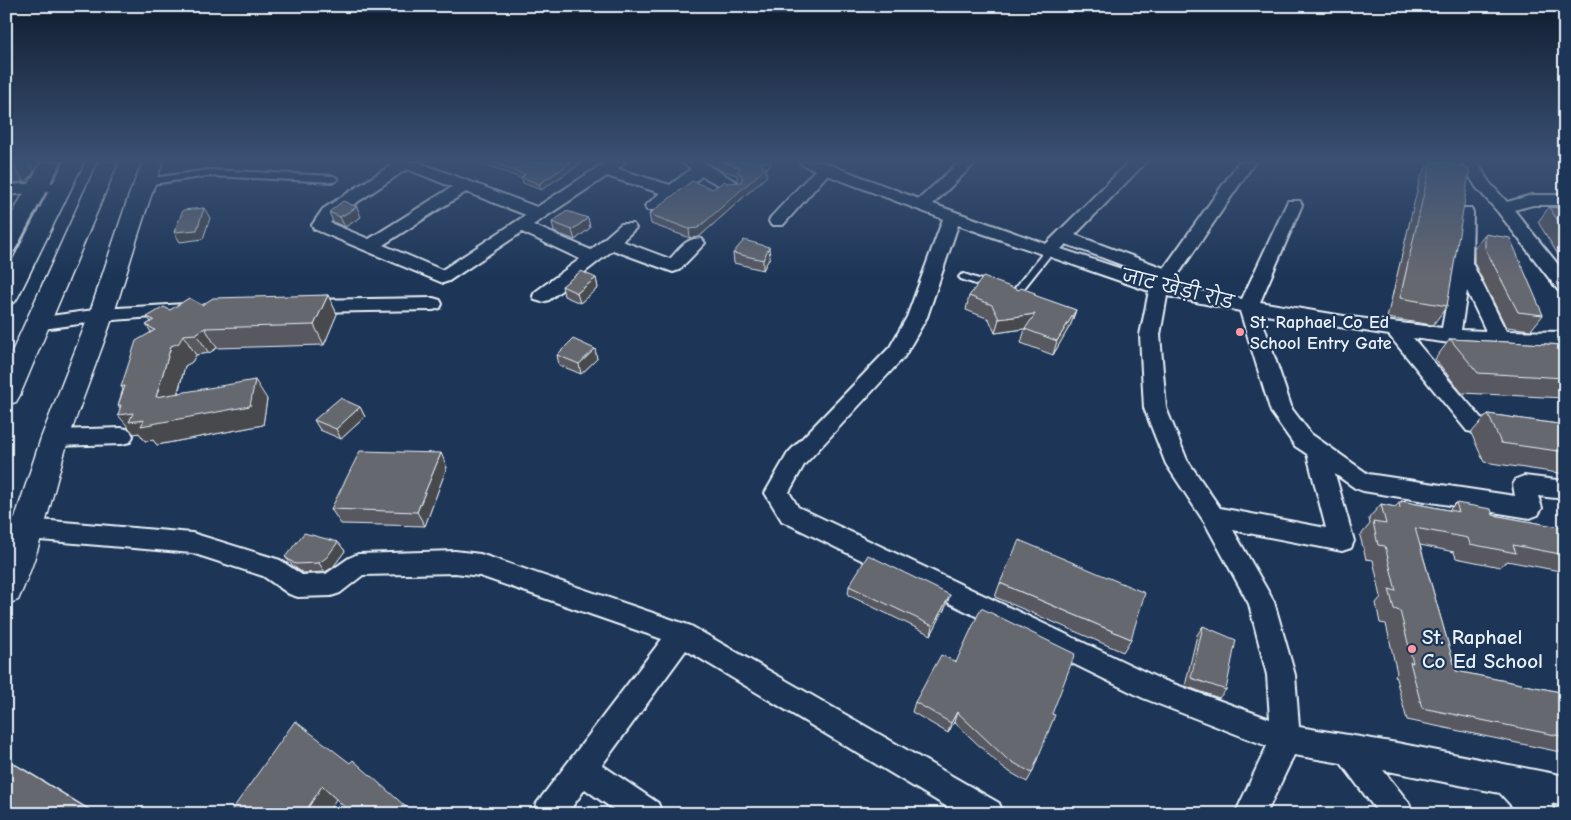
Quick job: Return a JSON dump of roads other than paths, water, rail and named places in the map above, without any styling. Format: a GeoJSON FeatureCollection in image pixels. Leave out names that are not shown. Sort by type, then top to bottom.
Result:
{"type":"FeatureCollection","features":[{"type":"Feature","properties":{"kind":"street"},"geometry":{"type":"LineString","coordinates":[[6,246],[12,224],[28,200]]}},
{"type":"Feature","properties":{"kind":"street"},"geometry":{"type":"LineString","coordinates":[[6,297],[55,200]]}},
{"type":"Feature","properties":{"kind":"street"},"geometry":{"type":"LineString","coordinates":[[6,395],[91,200]]}},
{"type":"Feature","properties":{"kind":"street"},"geometry":{"type":"LineString","coordinates":[[6,590],[17,529],[55,438],[101,315],[140,200]]}},
{"type":"Feature","properties":{"kind":"street"},"geometry":{"type":"LineString","coordinates":[[349,200],[329,213],[320,225],[443,277],[560,200]]}},
{"type":"Feature","properties":{"kind":"street"},"geometry":{"type":"LineString","coordinates":[[370,246],[442,200]]}},
{"type":"Feature","properties":{"kind":"street"},"geometry":{"type":"LineString","coordinates":[[504,200],[539,214]]}},
{"type":"Feature","properties":{"kind":"street"},"geometry":{"type":"LineString","coordinates":[[653,206],[660,200]]}},
{"type":"Feature","properties":{"kind":"street"},"geometry":{"type":"LineString","coordinates":[[777,220],[795,200]]}},
{"type":"Feature","properties":{"kind":"street","name":"जाट खेड़ी रोड"},"geometry":{"type":"LineString","coordinates":[[906,200],[1049,252],[1248,306],[1450,336],[1565,339]]}},
{"type":"Feature","properties":{"kind":"street"},"geometry":{"type":"LineString","coordinates":[[921,206],[927,200]]}},
{"type":"Feature","properties":{"kind":"street"},"geometry":{"type":"LineString","coordinates":[[1049,252],[1100,200]]}},
{"type":"Feature","properties":{"kind":"street"},"geometry":{"type":"LineString","coordinates":[[1220,200],[1163,282],[1150,335],[1155,408],[1176,464],[1213,516],[1261,602],[1282,675],[1286,739],[1250,814]]}},
{"type":"Feature","properties":{"kind":"street"},"geometry":{"type":"LineString","coordinates":[[1497,200],[1565,286]]}},
{"type":"Feature","properties":{"kind":"street"},"geometry":{"type":"LineString","coordinates":[[1504,208],[1531,200]]}},
{"type":"Feature","properties":{"kind":"street"},"geometry":{"type":"LineString","coordinates":[[1294,205],[1248,306],[1282,412],[1302,440],[1362,482],[1530,508],[1524,485],[1565,490]]}},
{"type":"Feature","properties":{"kind":"street"},"geometry":{"type":"LineString","coordinates":[[1450,336],[1463,264],[1465,212]]}},
{"type":"Feature","properties":{"kind":"street"},"geometry":{"type":"LineString","coordinates":[[952,217],[917,317],[897,352],[796,459],[791,467],[777,493],[790,514],[1153,689],[1286,739],[1565,791]]}},
{"type":"Feature","properties":{"kind":"street"},"geometry":{"type":"LineString","coordinates":[[522,226],[592,258]]}},
{"type":"Feature","properties":{"kind":"street"},"geometry":{"type":"LineString","coordinates":[[542,296],[592,258],[627,228]]}},
{"type":"Feature","properties":{"kind":"street"},"geometry":{"type":"LineString","coordinates":[[1064,237],[1163,282]]}},
{"type":"Feature","properties":{"kind":"street"},"geometry":{"type":"LineString","coordinates":[[610,243],[673,266],[696,243]]}},
{"type":"Feature","properties":{"kind":"street"},"geometry":{"type":"LineString","coordinates":[[1463,264],[1499,338]]}},
{"type":"Feature","properties":{"kind":"street"},"geometry":{"type":"LineString","coordinates":[[286,307],[434,304]]}},
{"type":"Feature","properties":{"kind":"street"},"geometry":{"type":"LineString","coordinates":[[36,324],[101,315],[207,308]]}},
{"type":"Feature","properties":{"kind":"street"},"geometry":{"type":"LineString","coordinates":[[1395,329],[1475,425],[1520,431]]}},
{"type":"Feature","properties":{"kind":"street"},"geometry":{"type":"LineString","coordinates":[[55,438],[122,436]]}},
{"type":"Feature","properties":{"kind":"street"},"geometry":{"type":"LineString","coordinates":[[1213,516],[1342,541],[1317,450]]}},
{"type":"Feature","properties":{"kind":"street"},"geometry":{"type":"LineString","coordinates":[[17,529],[192,544],[270,568],[298,586],[331,585],[358,565],[455,562],[480,565],[682,634],[988,814]]}},
{"type":"Feature","properties":{"kind":"street"},"geometry":{"type":"LineString","coordinates":[[548,814],[682,634]]}},
{"type":"Feature","properties":{"kind":"street"},"geometry":{"type":"LineString","coordinates":[[1349,750],[1398,814]]}},
{"type":"Feature","properties":{"kind":"street"},"geometry":{"type":"LineString","coordinates":[[582,769],[647,814]]}},
{"type":"Feature","properties":{"kind":"street"},"geometry":{"type":"LineString","coordinates":[[1508,780],[1540,814]]}},
{"type":"Feature","properties":{"kind":"lane"},"geometry":{"type":"LineString","coordinates":[[964,277],[1018,296],[1049,252]]}},
{"type":"Feature","properties":{"kind":"place","name":"St. Raphael Co Ed School Entry Gate"},"geometry":{"type":"Point","coordinates":[1240,332]}},
{"type":"Feature","properties":{"kind":"place","name":"St. Raphael Co Ed School"},"geometry":{"type":"Point","coordinates":[1412,649]}}]}
